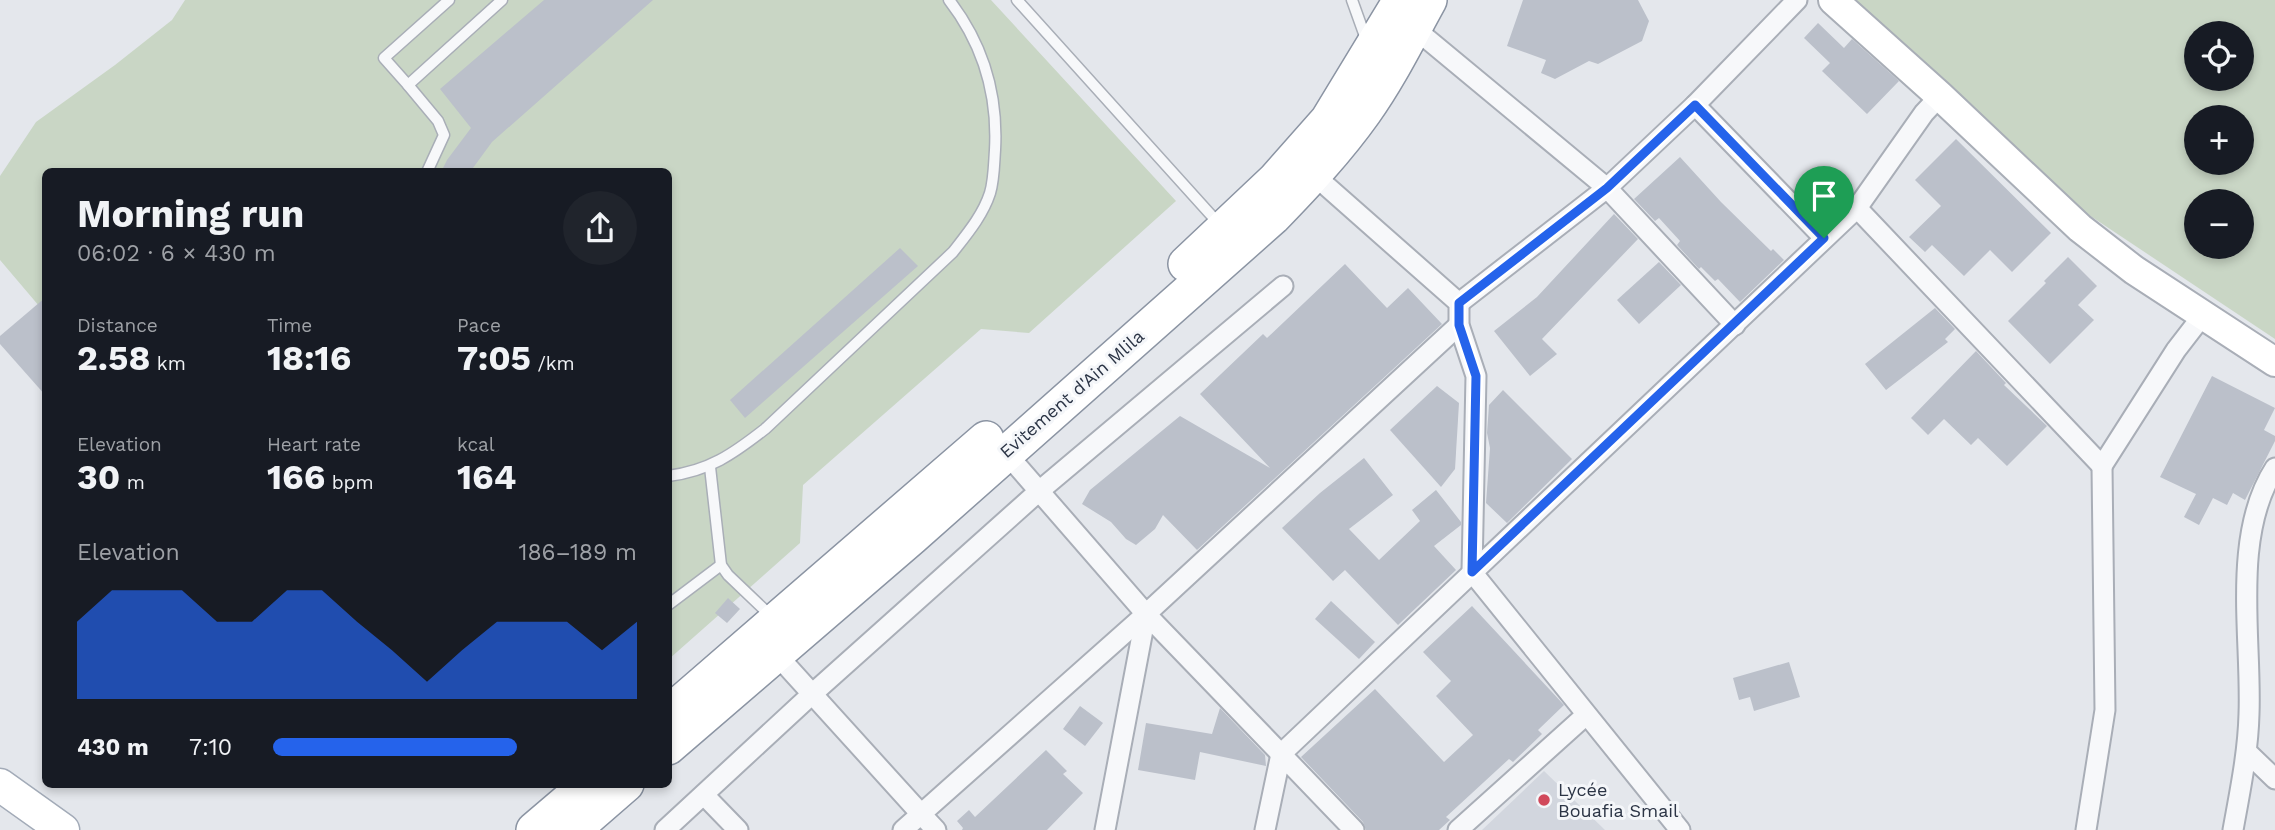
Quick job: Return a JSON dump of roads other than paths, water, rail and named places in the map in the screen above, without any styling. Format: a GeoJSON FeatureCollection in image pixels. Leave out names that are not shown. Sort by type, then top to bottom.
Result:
{"type":"FeatureCollection","features":[{"type":"Feature","properties":{"kind":"highway","name":"Evitement d'Ain Mlila"},"geometry":{"type":"LineString","coordinates":[[672,743],[776,637],[1275,180],[1328,120],[1371,51],[1415,9]]}},
{"type":"Feature","properties":{"kind":"highway","name":"Evitement d'Ain Mlila"},"geometry":{"type":"LineString","coordinates":[[672,711],[776,637],[1006,453],[1273,217],[1314,175],[1364,112],[1395,64],[1415,9]]}},
{"type":"Feature","properties":{"kind":"highway"},"geometry":{"type":"LineString","coordinates":[[534,830],[583,788]]}},
{"type":"Feature","properties":{"kind":"highway"},"geometry":{"type":"LineString","coordinates":[[573,830],[621,788]]}},
{"type":"Feature","properties":{"kind":"main road"},"geometry":{"type":"LineString","coordinates":[[0,785],[63,830]]}},
{"type":"Feature","properties":{"kind":"street"},"geometry":{"type":"LineString","coordinates":[[1459,303],[1607,188],[1695,105],[1797,0]]}},
{"type":"Feature","properties":{"kind":"street"},"geometry":{"type":"LineString","coordinates":[[1833,0],[2080,228],[2134,270],[2275,362]]}},
{"type":"Feature","properties":{"kind":"street"},"geometry":{"type":"LineString","coordinates":[[1415,9],[1607,188],[1735,325]]}},
{"type":"Feature","properties":{"kind":"street"},"geometry":{"type":"LineString","coordinates":[[1265,830],[1281,754],[1857,208],[1924,113],[1940,96]]}},
{"type":"Feature","properties":{"kind":"street"},"geometry":{"type":"LineString","coordinates":[[1695,105],[1824,238]]}},
{"type":"Feature","properties":{"kind":"street"},"geometry":{"type":"LineString","coordinates":[[1314,175],[1459,303],[1459,325],[1476,376],[1472,572],[1680,830]]}},
{"type":"Feature","properties":{"kind":"street"},"geometry":{"type":"LineString","coordinates":[[1857,208],[2102,466]]}},
{"type":"Feature","properties":{"kind":"street"},"geometry":{"type":"LineString","coordinates":[[665,830],[1038,492],[1283,286]]}},
{"type":"Feature","properties":{"kind":"street"},"geometry":{"type":"LineString","coordinates":[[2086,830],[2105,710],[2102,466],[2176,350],[2203,315]]}},
{"type":"Feature","properties":{"kind":"street"},"geometry":{"type":"LineString","coordinates":[[903,830],[1146,614],[1459,325]]}},
{"type":"Feature","properties":{"kind":"street"},"geometry":{"type":"LineString","coordinates":[[1006,453],[1146,614],[1354,830]]}},
{"type":"Feature","properties":{"kind":"street"},"geometry":{"type":"LineString","coordinates":[[2233,830],[2247,752],[2247,574],[2258,509],[2275,468]]}},
{"type":"Feature","properties":{"kind":"street"},"geometry":{"type":"LineString","coordinates":[[2258,509],[2275,519]]}},
{"type":"Feature","properties":{"kind":"street"},"geometry":{"type":"LineString","coordinates":[[1105,830],[1146,614]]}},
{"type":"Feature","properties":{"kind":"street"},"geometry":{"type":"LineString","coordinates":[[776,637],[811,695],[936,830]]}},
{"type":"Feature","properties":{"kind":"street"},"geometry":{"type":"LineString","coordinates":[[1458,830],[1586,715]]}},
{"type":"Feature","properties":{"kind":"street"},"geometry":{"type":"LineString","coordinates":[[2247,752],[2275,779]]}},
{"type":"Feature","properties":{"kind":"street"},"geometry":{"type":"LineString","coordinates":[[704,795],[738,830]]}},
{"type":"Feature","properties":{"kind":"lane"},"geometry":{"type":"LineString","coordinates":[[429,168],[444,135],[438,121],[384,58],[449,0]]}},
{"type":"Feature","properties":{"kind":"lane"},"geometry":{"type":"LineString","coordinates":[[408,85],[502,0]]}},
{"type":"Feature","properties":{"kind":"lane"},"geometry":{"type":"LineString","coordinates":[[672,475],[710,467],[732,455],[765,429],[953,252],[975,223],[990,192],[997,125],[992,90],[982,56],[970,29],[949,0]]}},
{"type":"Feature","properties":{"kind":"lane"},"geometry":{"type":"LineString","coordinates":[[1017,0],[1223,228]]}},
{"type":"Feature","properties":{"kind":"lane"},"geometry":{"type":"LineString","coordinates":[[1352,0],[1371,51]]}},
{"type":"Feature","properties":{"kind":"lane"},"geometry":{"type":"LineString","coordinates":[[710,467],[721,565],[776,637]]}},
{"type":"Feature","properties":{"kind":"lane"},"geometry":{"type":"LineString","coordinates":[[672,602],[721,565]]}},
{"type":"Feature","properties":{"kind":"place","name":"Lycée Bouafia Smail"},"geometry":{"type":"Point","coordinates":[1544,800]}}]}
